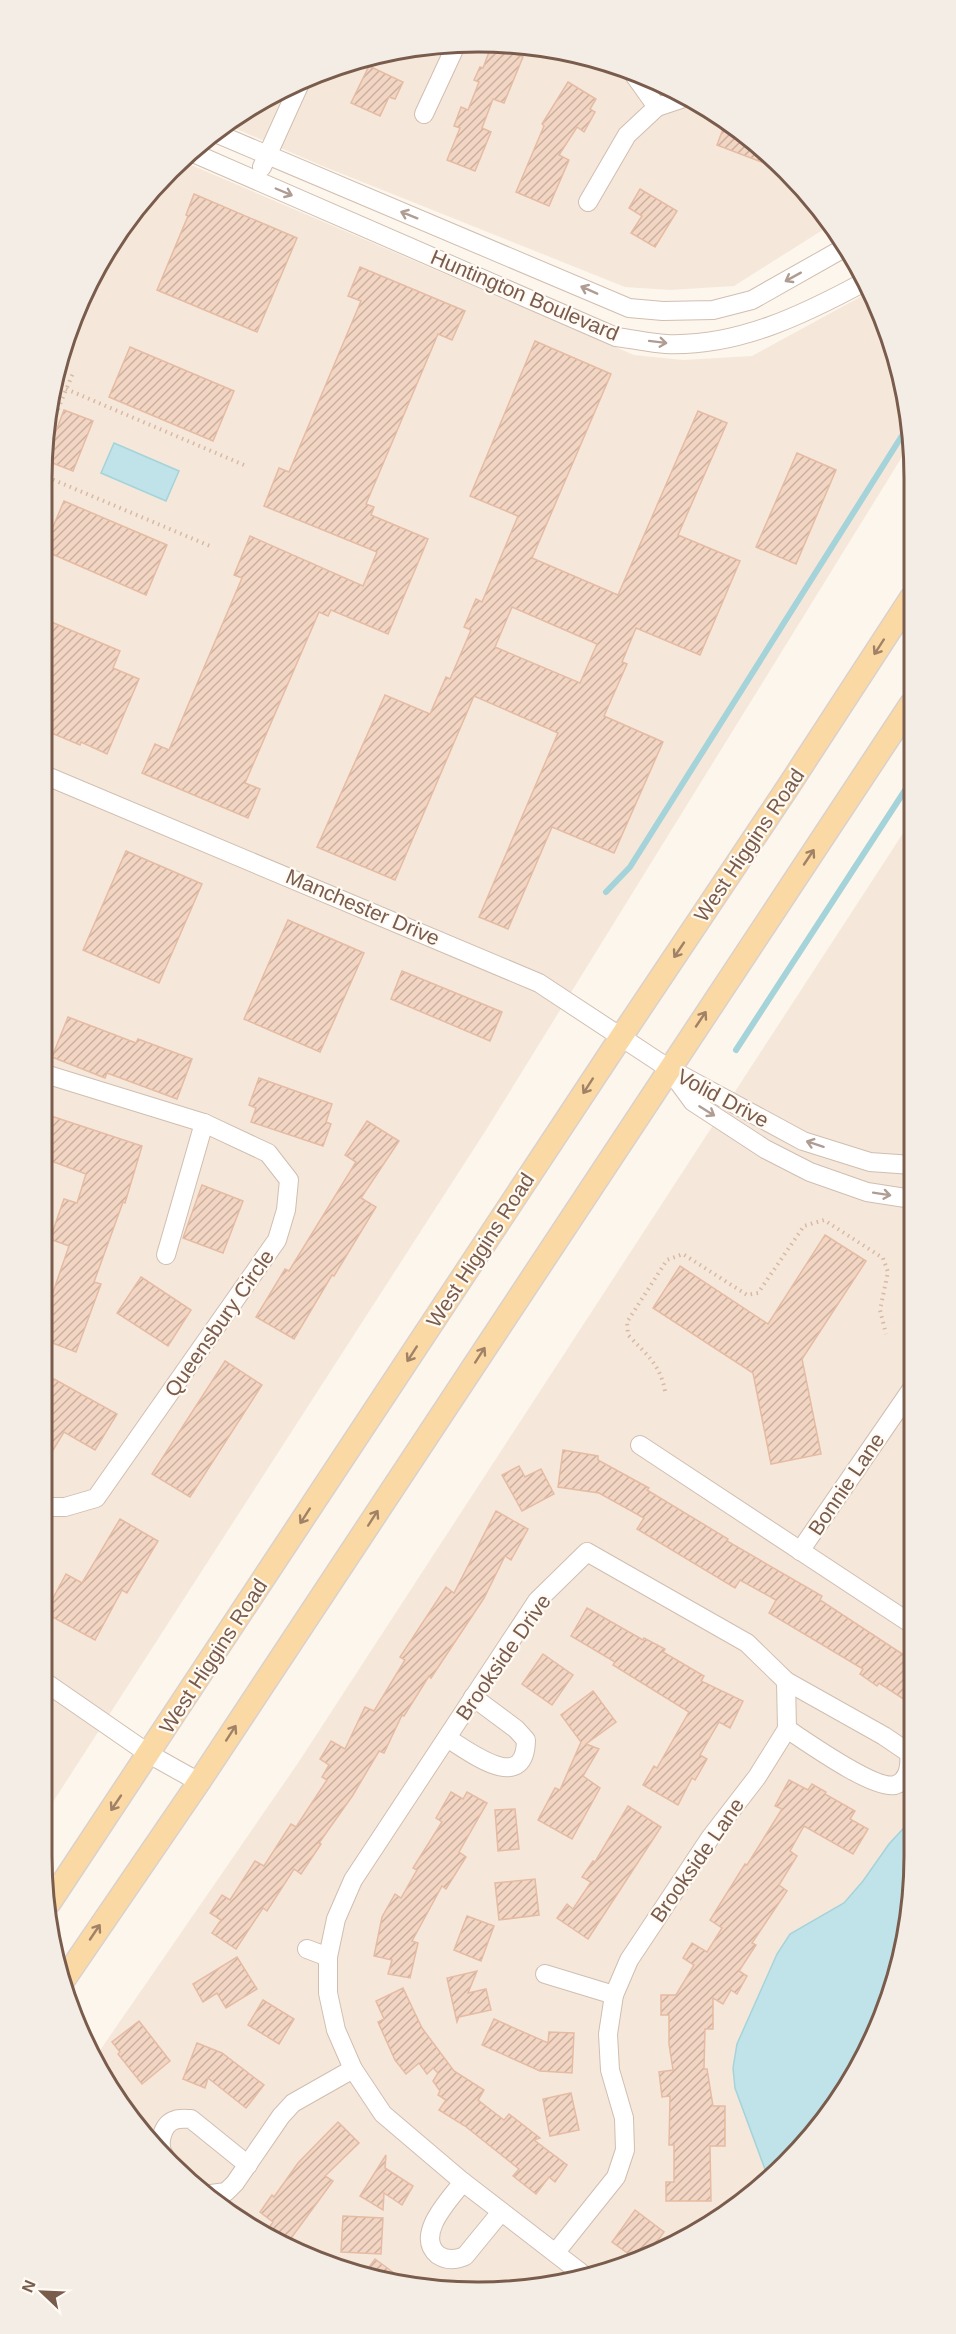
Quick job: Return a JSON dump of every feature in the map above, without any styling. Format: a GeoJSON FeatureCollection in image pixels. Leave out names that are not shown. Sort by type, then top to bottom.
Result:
{"type":"FeatureCollection","features":[{"type":"Feature","properties":{"kind":"main road","name":"West Higgins Road"},"geometry":{"type":"LineString","coordinates":[[54,1896],[904,609]]}},
{"type":"Feature","properties":{"kind":"main road"},"geometry":{"type":"LineString","coordinates":[[69,1972],[199,1782],[904,715]]}},
{"type":"Feature","properties":{"kind":"street"},"geometry":{"type":"LineString","coordinates":[[424,114],[452,53]]}},
{"type":"Feature","properties":{"kind":"street"},"geometry":{"type":"LineString","coordinates":[[641,85],[657,107]]}},
{"type":"Feature","properties":{"kind":"street"},"geometry":{"type":"LineString","coordinates":[[256,180],[295,94]]}},
{"type":"Feature","properties":{"kind":"street"},"geometry":{"type":"LineString","coordinates":[[588,202],[627,135],[657,107],[675,101]]}},
{"type":"Feature","properties":{"kind":"street","name":"Huntington Boulevard"},"geometry":{"type":"LineString","coordinates":[[224,137],[629,308],[663,311],[713,310],[752,300],[838,252]]}},
{"type":"Feature","properties":{"kind":"street","name":"Huntington Boulevard"},"geometry":{"type":"LineString","coordinates":[[200,156],[616,337],[666,344],[706,342],[761,330],[813,309],[858,286]]}},
{"type":"Feature","properties":{"kind":"street","name":"Manchester Drive"},"geometry":{"type":"LineString","coordinates":[[52,778],[540,983],[669,1068]]}},
{"type":"Feature","properties":{"kind":"street","name":"Volid Drive"},"geometry":{"type":"LineString","coordinates":[[669,1068],[803,1141],[870,1162],[904,1164]]}},
{"type":"Feature","properties":{"kind":"street","name":"Volid Drive"},"geometry":{"type":"LineString","coordinates":[[669,1068],[693,1102],[765,1149],[810,1172],[867,1192],[904,1198]]}},
{"type":"Feature","properties":{"kind":"street","name":"Queensbury Circle"},"geometry":{"type":"LineString","coordinates":[[52,1076],[204,1123],[268,1153],[290,1180],[286,1210],[278,1240],[96,1498],[65,1508],[52,1507]]}},
{"type":"Feature","properties":{"kind":"street"},"geometry":{"type":"LineString","coordinates":[[166,1255],[204,1123]]}},
{"type":"Feature","properties":{"kind":"street","name":"Bonnie Lane"},"geometry":{"type":"LineString","coordinates":[[800,1551],[904,1400]]}},
{"type":"Feature","properties":{"kind":"street"},"geometry":{"type":"LineString","coordinates":[[640,1445],[904,1619]]}},
{"type":"Feature","properties":{"kind":"street","name":"Brookside Drive"},"geometry":{"type":"LineString","coordinates":[[577,2269],[463,2182],[382,2114],[353,2069],[336,2030],[328,1993],[328,1957],[336,1919],[353,1880],[537,1601],[587,1552],[747,1643],[786,1681]]}},
{"type":"Feature","properties":{"kind":"street"},"geometry":{"type":"LineString","coordinates":[[786,1681],[787,1729],[860,1775],[880,1783],[895,1785],[904,1779]]}},
{"type":"Feature","properties":{"kind":"street"},"geometry":{"type":"LineString","coordinates":[[786,1681],[904,1750]]}},
{"type":"Feature","properties":{"kind":"street"},"geometry":{"type":"LineString","coordinates":[[52,1687],[149,1754],[199,1782]]}},
{"type":"Feature","properties":{"kind":"street"},"geometry":{"type":"LineString","coordinates":[[447,1738],[495,1767],[509,1768],[518,1763],[526,1753],[526,1740],[516,1729],[473,1696]]}},
{"type":"Feature","properties":{"kind":"street","name":"Brookside Lane"},"geometry":{"type":"LineString","coordinates":[[556,2252],[616,2177],[625,2150],[624,2118],[610,2070],[608,2034],[614,1995],[629,1960],[710,1838],[757,1777],[787,1729]]}},
{"type":"Feature","properties":{"kind":"street"},"geometry":{"type":"LineString","coordinates":[[307,1949],[328,1957]]}},
{"type":"Feature","properties":{"kind":"street"},"geometry":{"type":"LineString","coordinates":[[545,1974],[614,1995]]}},
{"type":"Feature","properties":{"kind":"street"},"geometry":{"type":"LineString","coordinates":[[218,2193],[226,2192],[235,2183],[281,2116],[293,2103],[353,2069]]}},
{"type":"Feature","properties":{"kind":"street"},"geometry":{"type":"LineString","coordinates":[[161,2140],[170,2122],[176,2119],[191,2119],[248,2165]]}},
{"type":"Feature","properties":{"kind":"street"},"geometry":{"type":"LineString","coordinates":[[463,2182],[431,2225],[430,2244],[437,2254],[445,2259],[465,2256],[501,2212]]}},
{"type":"Feature","properties":{"kind":"path"},"geometry":{"type":"LineString","coordinates":[[59,407],[73,373]]}},
{"type":"Feature","properties":{"kind":"path"},"geometry":{"type":"LineString","coordinates":[[66,389],[244,465]]}},
{"type":"Feature","properties":{"kind":"path"},"geometry":{"type":"LineString","coordinates":[[52,479],[210,546]]}},
{"type":"Feature","properties":{"kind":"path"},"geometry":{"type":"LineString","coordinates":[[665,1390],[662,1375],[656,1364],[628,1335],[627,1322],[667,1260],[683,1254],[747,1295],[758,1293],[804,1226],[824,1220],[883,1258],[888,1272],[880,1310],[886,1334]]}},
{"type":"Feature","properties":{"kind":"shaded area"},"geometry":{"type":"Polygon","coordinates":[[[450,53],[506,53],[534,56],[615,75],[666,96],[691,110],[737,140],[759,158],[798,197],[823,230],[734,286],[670,290],[625,287],[320,165],[235,129],[290,96],[341,75],[368,67],[450,53]]]}},
{"type":"Feature","properties":{"kind":"shaded area"},"geometry":{"type":"Polygon","coordinates":[[[190,165],[634,355],[683,360],[752,356],[862,296],[881,341],[895,395],[903,455],[486,1130],[52,1803],[53,450],[67,368],[75,341],[96,290],[140,219],[190,165]]]}},
{"type":"Feature","properties":{"kind":"shaded area"},"geometry":{"type":"Polygon","coordinates":[[[904,832],[903,1884],[895,1939],[881,1993],[860,2044],[832,2092],[816,2115],[779,2157],[737,2194],[714,2210],[666,2238],[641,2249],[615,2259],[561,2273],[534,2278],[478,2282],[422,2278],[395,2273],[341,2259],[315,2249],[290,2238],[242,2210],[197,2176],[158,2137],[124,2092],[100,2051],[298,1763],[904,832]]]}},
{"type":"Feature","properties":{"kind":"water"},"geometry":{"type":"Polygon","coordinates":[[[114,443],[179,471],[166,501],[101,473],[114,443]]]}},
{"type":"Feature","properties":{"kind":"water"},"geometry":{"type":"Polygon","coordinates":[[[904,1828],[900,1912],[881,1993],[860,2044],[832,2092],[798,2137],[765,2170],[735,2088],[733,2068],[737,2044],[777,1954],[790,1934],[844,1903],[904,1828]]]}},
{"type":"Feature","properties":{"kind":"building"},"geometry":{"type":"Polygon","coordinates":[[[489,52],[516,54],[523,57],[504,103],[493,99],[482,128],[491,132],[475,171],[447,160],[460,128],[454,126],[461,107],[468,110],[479,82],[474,80],[480,67],[483,68],[489,52]]]}},
{"type":"Feature","properties":{"kind":"building"},"geometry":{"type":"Polygon","coordinates":[[[369,67],[403,82],[395,99],[389,97],[380,116],[351,103],[369,67]]]}},
{"type":"Feature","properties":{"kind":"building"},"geometry":{"type":"Polygon","coordinates":[[[568,82],[596,99],[590,109],[595,112],[584,132],[577,127],[559,155],[569,160],[549,206],[516,192],[544,126],[542,124],[568,82]]]}},
{"type":"Feature","properties":{"kind":"building"},"geometry":{"type":"Polygon","coordinates":[[[723,130],[764,163],[717,145],[723,130]]]}},
{"type":"Feature","properties":{"kind":"building"},"geometry":{"type":"Polygon","coordinates":[[[640,189],[677,211],[655,247],[631,233],[642,216],[629,208],[640,189]]]}},
{"type":"Feature","properties":{"kind":"building"},"geometry":{"type":"Polygon","coordinates":[[[194,194],[297,238],[257,332],[157,290],[188,216],[186,215],[194,194]]]}},
{"type":"Feature","properties":{"kind":"building"},"geometry":{"type":"Polygon","coordinates":[[[360,267],[465,311],[452,340],[438,334],[366,504],[374,507],[371,515],[428,539],[388,634],[331,610],[328,616],[319,612],[245,783],[260,789],[248,818],[142,773],[155,744],[169,750],[242,578],[234,575],[250,536],[363,586],[377,552],[264,506],[279,468],[289,472],[361,301],[348,296],[360,267]]]}},
{"type":"Feature","properties":{"kind":"building"},"geometry":{"type":"Polygon","coordinates":[[[535,341],[611,374],[532,558],[618,595],[698,411],[727,423],[678,535],[740,561],[700,655],[636,628],[622,662],[627,664],[604,716],[663,742],[614,853],[552,827],[508,929],[479,917],[558,733],[474,696],[395,880],[317,847],[385,695],[430,714],[446,677],[450,679],[471,630],[464,627],[476,599],[482,602],[518,516],[470,496],[535,341]],[[512,607],[495,647],[580,683],[597,644],[512,607]]]}},
{"type":"Feature","properties":{"kind":"building"},"geometry":{"type":"Polygon","coordinates":[[[130,347],[234,391],[213,441],[109,397],[130,347]]]}},
{"type":"Feature","properties":{"kind":"building"},"geometry":{"type":"Polygon","coordinates":[[[64,410],[93,421],[73,471],[53,463],[55,435],[64,410]]]}},
{"type":"Feature","properties":{"kind":"building"},"geometry":{"type":"Polygon","coordinates":[[[797,453],[836,470],[796,564],[756,547],[797,453]]]}},
{"type":"Feature","properties":{"kind":"building"},"geometry":{"type":"Polygon","coordinates":[[[64,501],[167,545],[146,595],[52,554],[52,529],[64,501]]]}},
{"type":"Feature","properties":{"kind":"building"},"geometry":{"type":"Polygon","coordinates":[[[52,622],[120,651],[113,668],[139,679],[107,754],[81,742],[80,745],[52,733],[52,622]]]}},
{"type":"Feature","properties":{"kind":"building"},"geometry":{"type":"Polygon","coordinates":[[[126,851],[202,884],[159,983],[83,950],[126,851]]]}},
{"type":"Feature","properties":{"kind":"building"},"geometry":{"type":"Polygon","coordinates":[[[288,920],[364,953],[320,1052],[244,1019],[288,920]]]}},
{"type":"Feature","properties":{"kind":"building"},"geometry":{"type":"Polygon","coordinates":[[[402,971],[502,1012],[490,1041],[391,999],[402,971]]]}},
{"type":"Feature","properties":{"kind":"building"},"geometry":{"type":"Polygon","coordinates":[[[68,1017],[136,1043],[138,1039],[192,1059],[177,1099],[107,1073],[105,1078],[52,1057],[68,1017]]]}},
{"type":"Feature","properties":{"kind":"building"},"geometry":{"type":"Polygon","coordinates":[[[259,1078],[332,1104],[326,1122],[331,1124],[323,1146],[251,1122],[256,1108],[249,1105],[259,1078]]]}},
{"type":"Feature","properties":{"kind":"building"},"geometry":{"type":"Polygon","coordinates":[[[52,1116],[142,1146],[125,1203],[123,1202],[94,1282],[101,1284],[76,1352],[52,1343],[52,1295],[69,1246],[52,1240],[52,1233],[64,1199],[77,1203],[86,1174],[52,1161],[52,1116]]]}},
{"type":"Feature","properties":{"kind":"building"},"geometry":{"type":"Polygon","coordinates":[[[367,1121],[399,1141],[361,1198],[376,1207],[294,1339],[256,1317],[285,1269],[289,1271],[356,1162],[345,1155],[367,1121]]]}},
{"type":"Feature","properties":{"kind":"building"},"geometry":{"type":"Polygon","coordinates":[[[202,1185],[243,1201],[223,1253],[183,1238],[202,1185]]]}},
{"type":"Feature","properties":{"kind":"building"},"geometry":{"type":"Polygon","coordinates":[[[825,1235],[866,1261],[802,1359],[821,1454],[771,1464],[753,1373],[653,1308],[680,1266],[768,1324],[825,1235]]]}},
{"type":"Feature","properties":{"kind":"building"},"geometry":{"type":"Polygon","coordinates":[[[141,1277],[191,1310],[168,1346],[117,1313],[141,1277]]]}},
{"type":"Feature","properties":{"kind":"building"},"geometry":{"type":"Polygon","coordinates":[[[225,1361],[262,1385],[190,1497],[152,1474],[225,1361]]]}},
{"type":"Feature","properties":{"kind":"building"},"geometry":{"type":"Polygon","coordinates":[[[54,1379],[117,1414],[95,1450],[64,1432],[52,1452],[52,1382],[54,1379]]]}},
{"type":"Feature","properties":{"kind":"building"},"geometry":{"type":"Polygon","coordinates":[[[563,1450],[598,1456],[598,1460],[649,1488],[647,1490],[728,1539],[727,1541],[822,1596],[820,1600],[904,1655],[904,1699],[879,1683],[877,1686],[860,1674],[863,1669],[769,1613],[776,1600],[740,1580],[735,1588],[637,1529],[644,1518],[599,1493],[558,1487],[563,1450]]]}},
{"type":"Feature","properties":{"kind":"building"},"geometry":{"type":"Polygon","coordinates":[[[519,1466],[525,1477],[541,1469],[554,1494],[522,1511],[502,1475],[519,1466]]]}},
{"type":"Feature","properties":{"kind":"building"},"geometry":{"type":"Polygon","coordinates":[[[496,1511],[528,1529],[511,1560],[505,1556],[484,1598],[431,1678],[429,1676],[404,1716],[402,1715],[384,1753],[379,1751],[301,1874],[294,1869],[267,1911],[263,1908],[236,1949],[212,1933],[221,1920],[210,1913],[222,1895],[230,1900],[255,1861],[264,1866],[291,1824],[296,1827],[327,1780],[322,1777],[329,1765],[320,1759],[331,1741],[345,1749],[365,1707],[374,1711],[405,1660],[400,1657],[446,1587],[454,1593],[496,1511]]]}},
{"type":"Feature","properties":{"kind":"building"},"geometry":{"type":"Polygon","coordinates":[[[120,1519],[158,1541],[127,1593],[122,1590],[95,1640],[52,1617],[52,1600],[66,1574],[82,1583],[120,1519]]]}},
{"type":"Feature","properties":{"kind":"building"},"geometry":{"type":"Polygon","coordinates":[[[587,1608],[643,1640],[644,1638],[665,1649],[663,1652],[704,1676],[701,1681],[743,1701],[730,1728],[719,1722],[700,1755],[707,1759],[695,1780],[692,1778],[678,1805],[643,1785],[654,1766],[657,1768],[689,1712],[613,1665],[615,1662],[571,1636],[587,1608]]]}},
{"type":"Feature","properties":{"kind":"building"},"geometry":{"type":"Polygon","coordinates":[[[543,1654],[573,1675],[552,1705],[522,1684],[543,1654]]]}},
{"type":"Feature","properties":{"kind":"building"},"geometry":{"type":"Polygon","coordinates":[[[593,1691],[616,1722],[586,1744],[599,1749],[583,1776],[600,1788],[572,1839],[538,1820],[555,1788],[560,1790],[581,1742],[561,1715],[593,1691]]]}},
{"type":"Feature","properties":{"kind":"building"},"geometry":{"type":"Polygon","coordinates":[[[789,1780],[808,1790],[812,1784],[826,1792],[825,1794],[855,1811],[850,1819],[868,1829],[853,1854],[804,1826],[790,1851],[797,1856],[779,1885],[787,1891],[752,1943],[756,1945],[739,1971],[747,1976],[737,1994],[731,1990],[723,2004],[713,1998],[713,2029],[705,2029],[704,2069],[707,2069],[713,2106],[725,2106],[725,2146],[710,2146],[711,2201],[666,2201],[666,2182],[674,2182],[674,2145],[669,2145],[670,2096],[662,2097],[659,2072],[673,2070],[669,2044],[669,2015],[661,2015],[661,1995],[676,1995],[694,1965],[683,1958],[692,1943],[707,1952],[722,1928],[710,1920],[782,1809],[775,1806],[789,1780]]]}},
{"type":"Feature","properties":{"kind":"building"},"geometry":{"type":"Polygon","coordinates":[[[451,1792],[463,1799],[467,1792],[487,1803],[459,1852],[466,1857],[446,1889],[442,1886],[412,1941],[418,1943],[410,1978],[388,1974],[392,1960],[374,1956],[382,1917],[395,1894],[401,1898],[417,1870],[413,1868],[442,1822],[436,1818],[451,1792]]]}},
{"type":"Feature","properties":{"kind":"building"},"geometry":{"type":"Polygon","coordinates":[[[628,1806],[661,1827],[588,1939],[557,1918],[567,1904],[573,1909],[591,1882],[582,1877],[593,1861],[595,1862],[628,1806]]]}},
{"type":"Feature","properties":{"kind":"building"},"geometry":{"type":"Polygon","coordinates":[[[515,1809],[519,1849],[498,1851],[495,1810],[515,1809]]]}},
{"type":"Feature","properties":{"kind":"building"},"geometry":{"type":"Polygon","coordinates":[[[535,1879],[539,1915],[499,1920],[495,1883],[535,1879]]]}},
{"type":"Feature","properties":{"kind":"building"},"geometry":{"type":"Polygon","coordinates":[[[467,1916],[494,1926],[481,1961],[454,1950],[467,1916]]]}},
{"type":"Feature","properties":{"kind":"building"},"geometry":{"type":"Polygon","coordinates":[[[237,1957],[257,1989],[226,2008],[217,1993],[203,2002],[193,1984],[237,1957]]]}},
{"type":"Feature","properties":{"kind":"building"},"geometry":{"type":"Polygon","coordinates":[[[477,1971],[468,1993],[486,1989],[491,2010],[459,2017],[457,2022],[447,1978],[477,1971]]]}},
{"type":"Feature","properties":{"kind":"building"},"geometry":{"type":"Polygon","coordinates":[[[403,1988],[422,2028],[454,2071],[484,2090],[478,2100],[504,2120],[509,2114],[540,2138],[534,2140],[567,2165],[555,2182],[549,2177],[536,2194],[513,2176],[519,2169],[465,2126],[439,2110],[446,2100],[438,2095],[440,2091],[433,2081],[438,2073],[433,2068],[427,2074],[419,2063],[406,2074],[395,2060],[378,2022],[384,2019],[376,2001],[403,1988]]]}},
{"type":"Feature","properties":{"kind":"building"},"geometry":{"type":"Polygon","coordinates":[[[263,2000],[294,2019],[279,2044],[248,2025],[263,2000]]]}},
{"type":"Feature","properties":{"kind":"building"},"geometry":{"type":"Polygon","coordinates":[[[494,2019],[548,2043],[549,2032],[574,2033],[572,2073],[540,2071],[482,2045],[494,2019]]]}},
{"type":"Feature","properties":{"kind":"building"},"geometry":{"type":"Polygon","coordinates":[[[139,2021],[170,2061],[142,2084],[118,2054],[120,2052],[112,2042],[139,2021]]]}},
{"type":"Feature","properties":{"kind":"building"},"geometry":{"type":"Polygon","coordinates":[[[197,2043],[222,2053],[264,2085],[246,2108],[208,2078],[205,2088],[183,2079],[197,2043]]]}},
{"type":"Feature","properties":{"kind":"building"},"geometry":{"type":"Polygon","coordinates":[[[571,2093],[579,2130],[550,2136],[543,2099],[571,2093]]]}},
{"type":"Feature","properties":{"kind":"building"},"geometry":{"type":"Polygon","coordinates":[[[338,2122],[359,2143],[325,2176],[333,2181],[291,2238],[270,2227],[273,2222],[260,2212],[272,2195],[274,2197],[298,2163],[338,2122]]]}},
{"type":"Feature","properties":{"kind":"building"},"geometry":{"type":"Polygon","coordinates":[[[386,2155],[385,2168],[413,2186],[402,2205],[384,2193],[383,2210],[360,2196],[386,2155]]]}},
{"type":"Feature","properties":{"kind":"building"},"geometry":{"type":"Polygon","coordinates":[[[635,2210],[664,2232],[657,2242],[629,2254],[612,2242],[635,2210]]]}},
{"type":"Feature","properties":{"kind":"building"},"geometry":{"type":"Polygon","coordinates":[[[343,2216],[383,2218],[381,2254],[341,2252],[343,2216]]]}},
{"type":"Feature","properties":{"kind":"building"},"geometry":{"type":"Polygon","coordinates":[[[375,2259],[394,2273],[369,2267],[375,2259]]]}},
{"type":"Feature","properties":{"kind":"waterway"},"geometry":{"type":"LineString","coordinates":[[606,892],[630,867],[902,436]]}},
{"type":"Feature","properties":{"kind":"waterway"},"geometry":{"type":"LineString","coordinates":[[736,1050],[904,792]]}}]}
